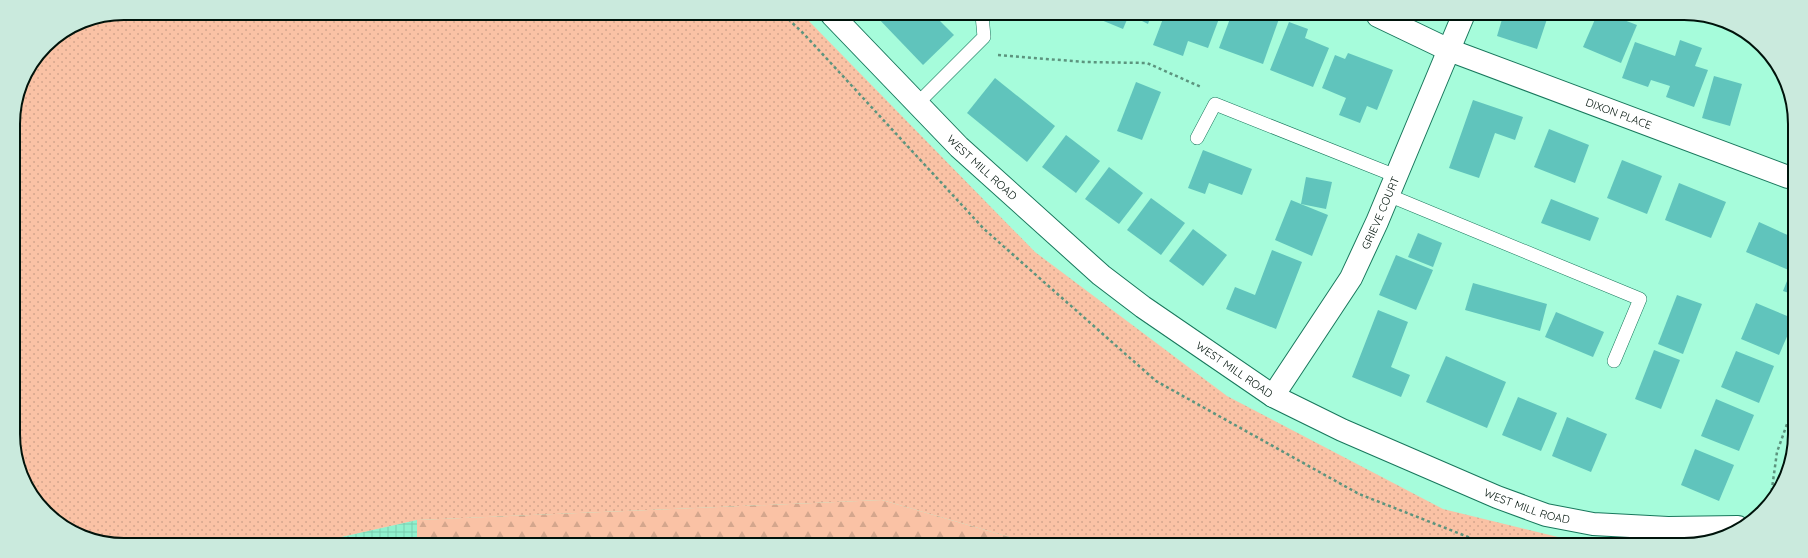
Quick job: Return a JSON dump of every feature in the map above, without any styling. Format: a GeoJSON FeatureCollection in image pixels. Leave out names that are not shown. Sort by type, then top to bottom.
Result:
{"type":"FeatureCollection","features":[{"type":"Feature","properties":{"kind":"street","name":"WEST MILL ROAD"},"geometry":{"type":"LineString","coordinates":[[837,20],[916,104],[959,146],[1101,275],[1143,307],[1273,396],[1342,430],[1476,488],[1546,514],[1593,524],[1668,528],[1730,527]]}},
{"type":"Feature","properties":{"kind":"street","name":"DIXON PLACE"},"geometry":{"type":"LineString","coordinates":[[1386,20],[1449,50],[1788,177]]}},
{"type":"Feature","properties":{"kind":"street","name":"GRIEVE COURT"},"geometry":{"type":"LineString","coordinates":[[1273,396],[1351,278],[1461,20]]}},
{"type":"Feature","properties":{"kind":"lane"},"geometry":{"type":"LineString","coordinates":[[916,104],[984,37],[982,20]]}},
{"type":"Feature","properties":{"kind":"lane"},"geometry":{"type":"LineString","coordinates":[[1198,138],[1215,104],[1640,298],[1614,361]]}},
{"type":"Feature","properties":{"kind":"path"},"geometry":{"type":"LineString","coordinates":[[996,55],[1084,62],[1147,62],[1210,91],[1215,104]]}},
{"type":"Feature","properties":{"kind":"path"},"geometry":{"type":"LineString","coordinates":[[1772,491],[1777,452],[1788,421]]}},
{"type":"Feature","properties":{"kind":"shaded area"},"geometry":{"type":"Polygon","coordinates":[[[417,520],[417,538],[337,538],[417,520]]]}},
{"type":"Feature","properties":{"kind":"green space"},"geometry":{"type":"Polygon","coordinates":[[[117,20],[808,20],[1035,252],[1227,396],[1443,509],[1562,538],[1013,538],[882,500],[417,520],[337,538],[110,537],[84,530],[72,524],[55,512],[37,492],[25,468],[20,441],[20,117],[28,84],[34,72],[46,55],[61,41],[84,28],[103,22],[117,20]]]}},
{"type":"Feature","properties":{"kind":"green space"},"geometry":{"type":"Polygon","coordinates":[[[882,500],[1013,538],[417,538],[417,520],[882,500]]]}},
{"type":"Feature","properties":{"kind":"building"},"geometry":{"type":"Polygon","coordinates":[[[880,20],[939,20],[954,35],[923,65],[880,20]]]}},
{"type":"Feature","properties":{"kind":"building"},"geometry":{"type":"Polygon","coordinates":[[[1101,20],[1127,20],[1123,29],[1101,20]]]}},
{"type":"Feature","properties":{"kind":"building"},"geometry":{"type":"Polygon","coordinates":[[[1140,20],[1149,20],[1148,24],[1140,20]]]}},
{"type":"Feature","properties":{"kind":"building"},"geometry":{"type":"Polygon","coordinates":[[[1162,20],[1218,20],[1208,48],[1188,41],[1183,56],[1153,45],[1162,20]]]}},
{"type":"Feature","properties":{"kind":"building"},"geometry":{"type":"Polygon","coordinates":[[[1230,20],[1279,20],[1263,64],[1219,48],[1230,20]]]}},
{"type":"Feature","properties":{"kind":"building"},"geometry":{"type":"Polygon","coordinates":[[[1502,20],[1547,20],[1537,49],[1497,36],[1502,20]]]}},
{"type":"Feature","properties":{"kind":"building"},"geometry":{"type":"Polygon","coordinates":[[[1595,20],[1624,20],[1637,25],[1621,63],[1583,47],[1595,20]]]}},
{"type":"Feature","properties":{"kind":"building"},"geometry":{"type":"Polygon","coordinates":[[[1289,22],[1308,29],[1305,38],[1329,48],[1313,87],[1270,70],[1289,22]]]}},
{"type":"Feature","properties":{"kind":"building"},"geometry":{"type":"Polygon","coordinates":[[[1680,40],[1702,48],[1695,66],[1708,70],[1694,107],[1666,97],[1670,86],[1651,80],[1648,87],[1622,78],[1635,42],[1675,56],[1680,40]]]}},
{"type":"Feature","properties":{"kind":"building"},"geometry":{"type":"Polygon","coordinates":[[[1348,53],[1393,70],[1377,110],[1367,106],[1360,123],[1339,115],[1346,98],[1322,88],[1335,55],[1345,59],[1348,53]]]}},
{"type":"Feature","properties":{"kind":"building"},"geometry":{"type":"Polygon","coordinates":[[[1714,76],[1742,84],[1730,126],[1702,118],[1714,76]]]}},
{"type":"Feature","properties":{"kind":"building"},"geometry":{"type":"Polygon","coordinates":[[[995,78],[1055,126],[1027,162],[967,113],[995,78]]]}},
{"type":"Feature","properties":{"kind":"building"},"geometry":{"type":"Polygon","coordinates":[[[1136,82],[1161,92],[1142,140],[1117,131],[1136,82]]]}},
{"type":"Feature","properties":{"kind":"building"},"geometry":{"type":"Polygon","coordinates":[[[1473,100],[1523,117],[1515,140],[1495,133],[1479,178],[1449,168],[1473,100]]]}},
{"type":"Feature","properties":{"kind":"building"},"geometry":{"type":"Polygon","coordinates":[[[1549,129],[1589,145],[1575,183],[1534,167],[1549,129]]]}},
{"type":"Feature","properties":{"kind":"building"},"geometry":{"type":"Polygon","coordinates":[[[1066,135],[1100,161],[1076,193],[1042,167],[1066,135]]]}},
{"type":"Feature","properties":{"kind":"building"},"geometry":{"type":"Polygon","coordinates":[[[1203,150],[1252,169],[1242,195],[1209,183],[1205,194],[1188,188],[1203,150]]]}},
{"type":"Feature","properties":{"kind":"building"},"geometry":{"type":"Polygon","coordinates":[[[1622,160],[1662,176],[1647,214],[1607,198],[1622,160]]]}},
{"type":"Feature","properties":{"kind":"building"},"geometry":{"type":"Polygon","coordinates":[[[1109,167],[1143,193],[1119,224],[1085,199],[1109,167]]]}},
{"type":"Feature","properties":{"kind":"building"},"geometry":{"type":"Polygon","coordinates":[[[1306,177],[1332,182],[1326,209],[1301,204],[1306,177]]]}},
{"type":"Feature","properties":{"kind":"building"},"geometry":{"type":"Polygon","coordinates":[[[1679,183],[1726,202],[1711,238],[1665,220],[1679,183]]]}},
{"type":"Feature","properties":{"kind":"building"},"geometry":{"type":"Polygon","coordinates":[[[1151,198],[1185,223],[1161,255],[1127,230],[1151,198]]]}},
{"type":"Feature","properties":{"kind":"building"},"geometry":{"type":"Polygon","coordinates":[[[1551,199],[1599,218],[1590,241],[1541,223],[1551,199]]]}},
{"type":"Feature","properties":{"kind":"building"},"geometry":{"type":"Polygon","coordinates":[[[1291,200],[1328,215],[1312,256],[1275,240],[1291,200]]]}},
{"type":"Feature","properties":{"kind":"building"},"geometry":{"type":"Polygon","coordinates":[[[1759,222],[1788,235],[1788,270],[1746,252],[1759,222]]]}},
{"type":"Feature","properties":{"kind":"building"},"geometry":{"type":"Polygon","coordinates":[[[1193,229],[1227,255],[1203,286],[1169,261],[1193,229]]]}},
{"type":"Feature","properties":{"kind":"building"},"geometry":{"type":"Polygon","coordinates":[[[1418,233],[1442,243],[1433,267],[1408,257],[1418,233]]]}},
{"type":"Feature","properties":{"kind":"building"},"geometry":{"type":"Polygon","coordinates":[[[1272,250],[1302,262],[1276,329],[1226,309],[1235,287],[1255,295],[1272,250]]]}},
{"type":"Feature","properties":{"kind":"building"},"geometry":{"type":"Polygon","coordinates":[[[1396,255],[1433,270],[1416,310],[1379,295],[1396,255]]]}},
{"type":"Feature","properties":{"kind":"building"},"geometry":{"type":"Polygon","coordinates":[[[1788,278],[1788,293],[1783,291],[1788,278]]]}},
{"type":"Feature","properties":{"kind":"building"},"geometry":{"type":"Polygon","coordinates":[[[1473,283],[1547,304],[1540,331],[1465,310],[1473,283]]]}},
{"type":"Feature","properties":{"kind":"building"},"geometry":{"type":"Polygon","coordinates":[[[1677,295],[1702,304],[1683,354],[1658,344],[1677,295]]]}},
{"type":"Feature","properties":{"kind":"building"},"geometry":{"type":"Polygon","coordinates":[[[1756,303],[1788,316],[1788,334],[1779,355],[1741,339],[1756,303]]]}},
{"type":"Feature","properties":{"kind":"building"},"geometry":{"type":"Polygon","coordinates":[[[1378,310],[1408,322],[1391,367],[1410,375],[1401,397],[1352,377],[1378,310]]]}},
{"type":"Feature","properties":{"kind":"building"},"geometry":{"type":"Polygon","coordinates":[[[1556,312],[1604,332],[1593,357],[1545,337],[1556,312]]]}},
{"type":"Feature","properties":{"kind":"building"},"geometry":{"type":"Polygon","coordinates":[[[1654,350],[1680,360],[1661,409],[1635,399],[1654,350]]]}},
{"type":"Feature","properties":{"kind":"building"},"geometry":{"type":"Polygon","coordinates":[[[1736,351],[1774,366],[1759,403],[1721,387],[1736,351]]]}},
{"type":"Feature","properties":{"kind":"building"},"geometry":{"type":"Polygon","coordinates":[[[1446,356],[1506,382],[1487,428],[1426,402],[1446,356]]]}},
{"type":"Feature","properties":{"kind":"building"},"geometry":{"type":"Polygon","coordinates":[[[1518,397],[1557,413],[1541,451],[1502,435],[1518,397]]]}},
{"type":"Feature","properties":{"kind":"building"},"geometry":{"type":"Polygon","coordinates":[[[1716,399],[1754,415],[1739,451],[1701,436],[1716,399]]]}},
{"type":"Feature","properties":{"kind":"building"},"geometry":{"type":"Polygon","coordinates":[[[1567,417],[1607,434],[1591,472],[1552,456],[1567,417]]]}},
{"type":"Feature","properties":{"kind":"building"},"geometry":{"type":"Polygon","coordinates":[[[1695,449],[1734,465],[1719,501],[1681,485],[1695,449]]]}}]}
